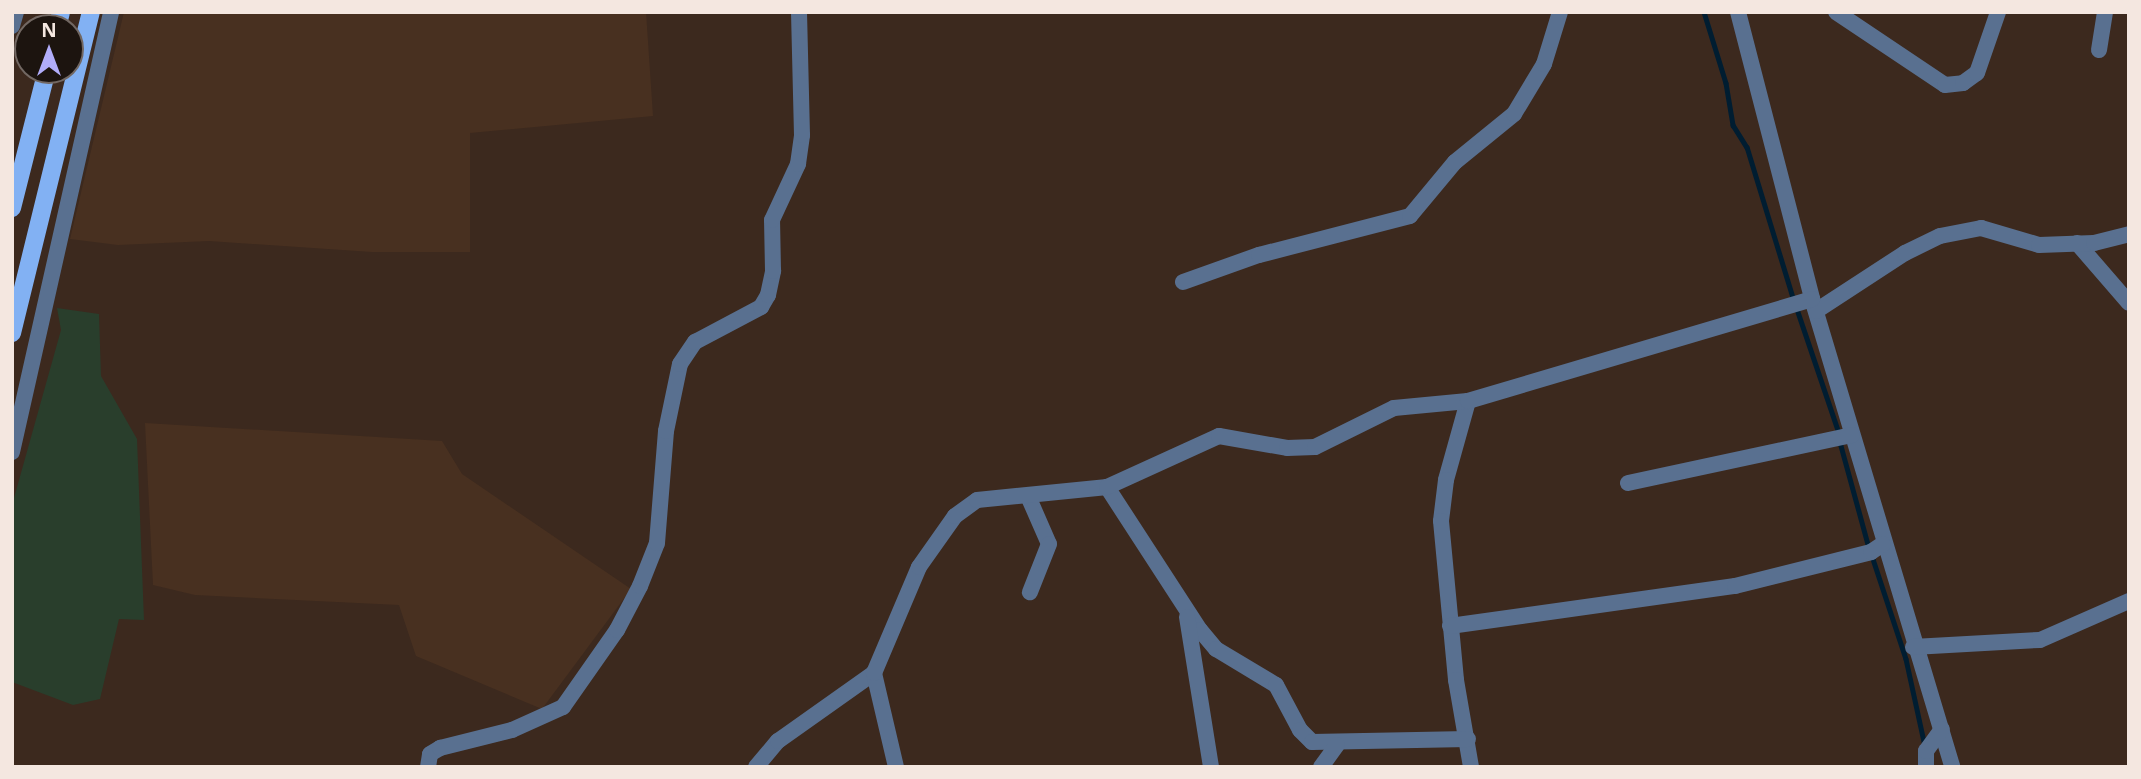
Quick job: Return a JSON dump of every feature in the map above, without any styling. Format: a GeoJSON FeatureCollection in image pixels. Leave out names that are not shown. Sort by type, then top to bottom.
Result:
{"type":"FeatureCollection","features":[{"type":"Feature","properties":{"kind":"main road"},"geometry":{"type":"LineString","coordinates":[[12,333],[91,12]]}},
{"type":"Feature","properties":{"kind":"main road"},"geometry":{"type":"LineString","coordinates":[[12,208],[43,84]]}},
{"type":"Feature","properties":{"kind":"street"},"geometry":{"type":"LineString","coordinates":[[12,26],[16,12]]}},
{"type":"Feature","properties":{"kind":"street"},"geometry":{"type":"LineString","coordinates":[[12,452],[111,12]]}},
{"type":"Feature","properties":{"kind":"street"},"geometry":{"type":"LineString","coordinates":[[428,767],[430,754],[440,748],[512,730],[563,707],[617,630],[640,586],[657,543],[666,431],[680,364],[695,342],[761,306],[768,295],[772,220],[798,164],[802,135],[799,12]]}},
{"type":"Feature","properties":{"kind":"street"},"geometry":{"type":"LineString","coordinates":[[1183,282],[1259,256],[1410,216],[1455,162],[1514,114],[1544,64],[1560,12]]}},
{"type":"Feature","properties":{"kind":"street"},"geometry":{"type":"LineString","coordinates":[[1738,12],[1814,305],[1913,647],[1942,729],[1952,767]]}},
{"type":"Feature","properties":{"kind":"street"},"geometry":{"type":"LineString","coordinates":[[1836,12],[1945,85],[1963,83],[1977,73],[1998,12]]}},
{"type":"Feature","properties":{"kind":"street"},"geometry":{"type":"LineString","coordinates":[[2099,50],[2105,12]]}},
{"type":"Feature","properties":{"kind":"street"},"geometry":{"type":"LineString","coordinates":[[755,767],[778,741],[874,673],[919,567],[955,516],[977,500],[1107,487],[1219,436],[1287,448],[1315,447],[1394,408],[1468,401],[1814,305],[1940,236],[1982,228],[2029,245],[2077,243],[2129,234]]}},
{"type":"Feature","properties":{"kind":"street"},"geometry":{"type":"LineString","coordinates":[[2077,243],[2129,303]]}},
{"type":"Feature","properties":{"kind":"street"},"geometry":{"type":"LineString","coordinates":[[1468,401],[1446,480],[1441,521],[1450,626],[1471,767]]}},
{"type":"Feature","properties":{"kind":"street"},"geometry":{"type":"LineString","coordinates":[[1628,483],[1852,435]]}},
{"type":"Feature","properties":{"kind":"street"},"geometry":{"type":"LineString","coordinates":[[1107,487],[1186,611],[1216,649],[1276,685],[1305,737],[1337,745],[1468,739]]}},
{"type":"Feature","properties":{"kind":"street"},"geometry":{"type":"LineString","coordinates":[[1028,496],[1049,544],[1030,592]]}},
{"type":"Feature","properties":{"kind":"street"},"geometry":{"type":"LineString","coordinates":[[1450,626],[1735,586],[1860,555],[1883,544]]}},
{"type":"Feature","properties":{"kind":"street"},"geometry":{"type":"LineString","coordinates":[[1913,647],[2040,640],[2129,601]]}},
{"type":"Feature","properties":{"kind":"street"},"geometry":{"type":"LineString","coordinates":[[1186,611],[1211,767]]}},
{"type":"Feature","properties":{"kind":"street"},"geometry":{"type":"LineString","coordinates":[[874,673],[896,767]]}},
{"type":"Feature","properties":{"kind":"street"},"geometry":{"type":"LineString","coordinates":[[1926,767],[1926,751],[1942,729]]}},
{"type":"Feature","properties":{"kind":"street"},"geometry":{"type":"LineString","coordinates":[[1321,767],[1337,745]]}},
{"type":"Feature","properties":{"kind":"shaded area"},"geometry":{"type":"Polygon","coordinates":[[[124,12],[646,12],[653,116],[470,133],[470,252],[372,252],[209,241],[118,245],[70,239],[124,12]]]}},
{"type":"Feature","properties":{"kind":"shaded area"},"geometry":{"type":"Polygon","coordinates":[[[145,423],[442,441],[462,474],[631,589],[542,709],[416,656],[399,605],[195,595],[153,585],[145,423]]]}},
{"type":"Feature","properties":{"kind":"green space"},"geometry":{"type":"Polygon","coordinates":[[[57,308],[99,314],[101,376],[137,439],[144,620],[119,619],[100,699],[73,705],[12,682],[12,505],[61,330],[57,308]]]}},
{"type":"Feature","properties":{"kind":"waterway"},"geometry":{"type":"LineString","coordinates":[[1704,12],[1726,83],[1733,125],[1747,147],[1794,301]]}},
{"type":"Feature","properties":{"kind":"waterway"},"geometry":{"type":"LineString","coordinates":[[1797,309],[1839,433]]}},
{"type":"Feature","properties":{"kind":"waterway"},"geometry":{"type":"LineString","coordinates":[[1840,442],[1869,548]]}},
{"type":"Feature","properties":{"kind":"waterway"},"geometry":{"type":"LineString","coordinates":[[1872,556],[1906,659],[1925,746]]}}]}
